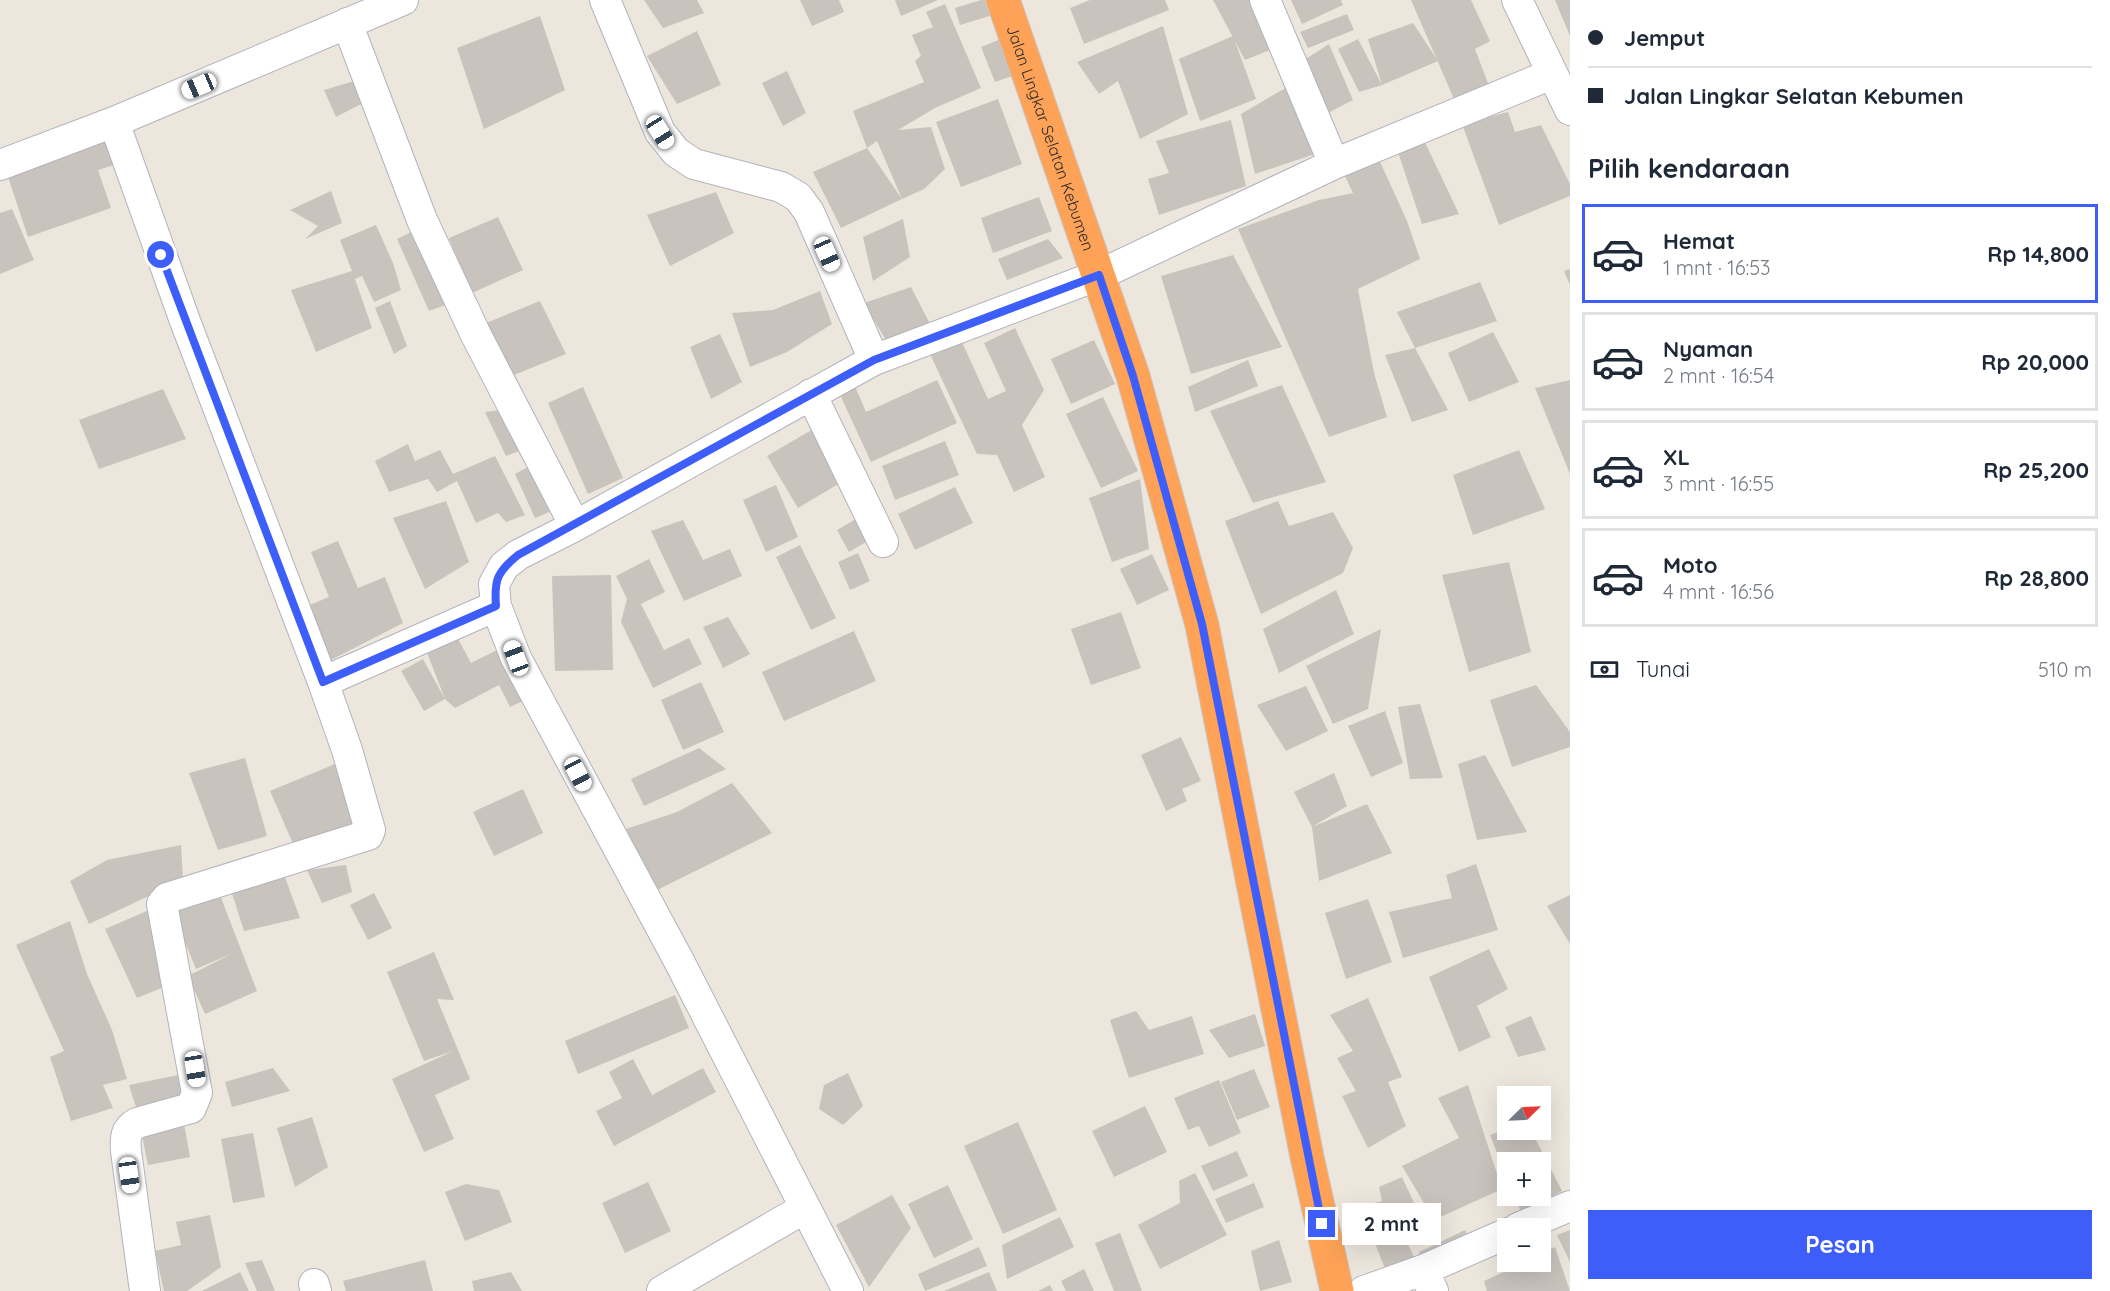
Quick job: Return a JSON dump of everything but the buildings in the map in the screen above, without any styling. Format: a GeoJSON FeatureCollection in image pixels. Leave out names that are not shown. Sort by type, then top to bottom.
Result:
{"type":"FeatureCollection","features":[{"type":"Feature","properties":{"kind":"highway","name":"Jalan Lingkar Selatan Kebumen"},"geometry":{"type":"LineString","coordinates":[[1003,0],[1133,376],[1202,624],[1306,1157],[1337,1291]]}},
{"type":"Feature","properties":{"kind":"street"},"geometry":{"type":"LineString","coordinates":[[0,165],[114,122],[403,0]]}},
{"type":"Feature","properties":{"kind":"street"},"geometry":{"type":"LineString","coordinates":[[605,0],[654,120],[667,143],[676,153],[694,164],[781,187],[798,197],[809,212],[874,360]]}},
{"type":"Feature","properties":{"kind":"street"},"geometry":{"type":"LineString","coordinates":[[1265,0],[1334,164]]}},
{"type":"Feature","properties":{"kind":"street"},"geometry":{"type":"LineString","coordinates":[[1516,0],[1570,110]]}},
{"type":"Feature","properties":{"kind":"street"},"geometry":{"type":"LineString","coordinates":[[347,23],[422,220],[476,335],[575,526]]}},
{"type":"Feature","properties":{"kind":"street"},"geometry":{"type":"LineString","coordinates":[[848,1291],[679,961],[516,658],[496,606],[494,585],[504,566],[518,555],[575,526],[874,360],[1099,275],[1334,164],[1552,74]]}},
{"type":"Feature","properties":{"kind":"street"},"geometry":{"type":"LineString","coordinates":[[114,122],[184,321],[323,682],[347,750],[370,830],[368,835],[167,898],[162,904],[197,1093],[191,1108],[137,1123],[130,1126],[126,1133],[126,1152],[146,1291]]}},
{"type":"Feature","properties":{"kind":"street"},"geometry":{"type":"LineString","coordinates":[[811,394],[883,542]]}},
{"type":"Feature","properties":{"kind":"street"},"geometry":{"type":"LineString","coordinates":[[323,682],[496,606]]}},
{"type":"Feature","properties":{"kind":"street"},"geometry":{"type":"LineString","coordinates":[[1542,1218],[1570,1206]]}},
{"type":"Feature","properties":{"kind":"street"},"geometry":{"type":"LineString","coordinates":[[662,1291],[806,1208]]}},
{"type":"Feature","properties":{"kind":"street"},"geometry":{"type":"LineString","coordinates":[[1364,1291],[1428,1280],[1497,1239]]}},
{"type":"Feature","properties":{"kind":"route"},"geometry":{"type":"LineString","coordinates":[[161,255],[184,321],[323,682],[496,606],[494,585],[504,566],[518,555],[575,526],[874,360],[1099,275],[1133,376],[1202,624],[1306,1157],[1322,1224]]}}]}
